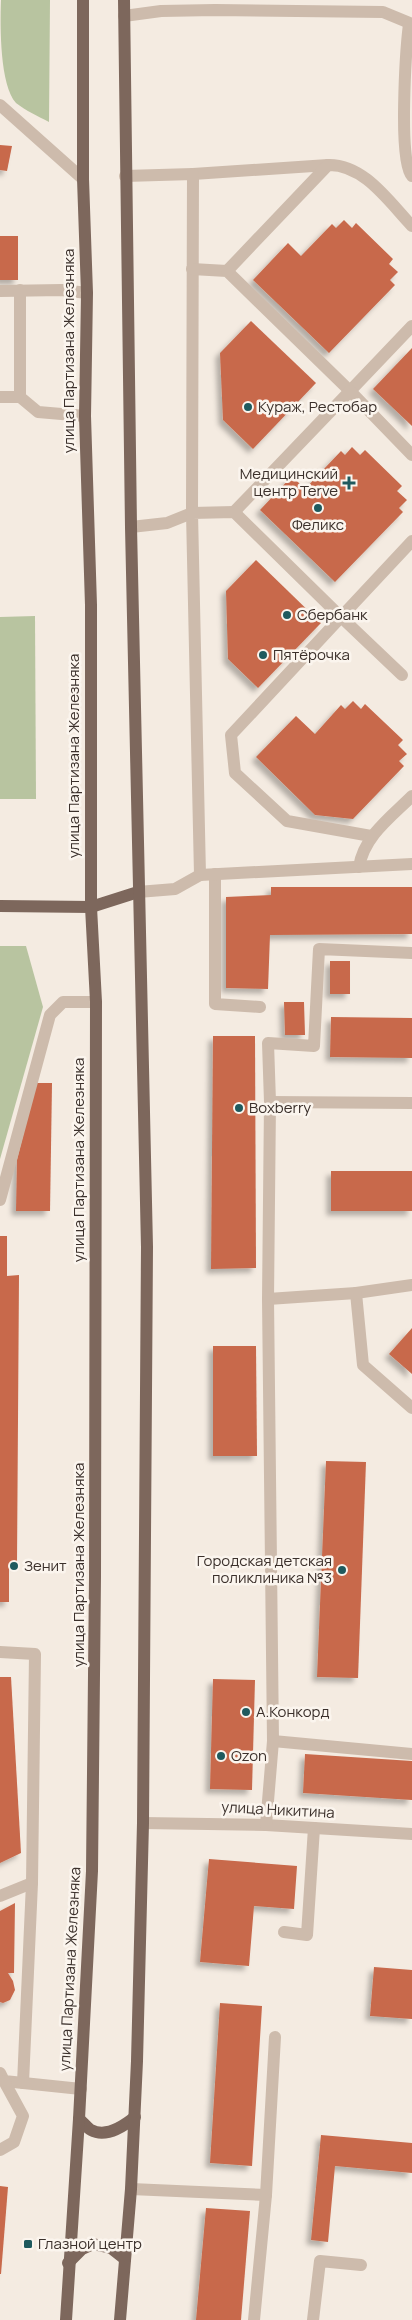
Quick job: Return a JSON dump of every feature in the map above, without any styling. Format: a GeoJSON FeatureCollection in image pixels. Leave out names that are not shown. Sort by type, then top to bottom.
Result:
{"type":"FeatureCollection","features":[{"type":"Feature","properties":{"kind":"main road","name":"улица Партизана Железняка"},"geometry":{"type":"LineString","coordinates":[[66,2320],[92,1871],[96,1577],[96,1002],[91,907],[91,605],[85,416],[87,292],[83,180],[83,0]]}},
{"type":"Feature","properties":{"kind":"main road"},"geometry":{"type":"LineString","coordinates":[[120,2320],[135,2117],[143,1822],[147,1247],[131,527],[125,176],[125,0]]}},
{"type":"Feature","properties":{"kind":"main road"},"geometry":{"type":"LineString","coordinates":[[0,906],[91,907],[138,892]]}},
{"type":"Feature","properties":{"kind":"main road"},"geometry":{"type":"LineString","coordinates":[[79,2119],[90,2130],[99,2132],[121,2128],[135,2117]]}},
{"type":"Feature","properties":{"kind":"main road"},"geometry":{"type":"LineString","coordinates":[[68,2263],[82,2250],[93,2244],[111,2248],[125,2259]]}},
{"type":"Feature","properties":{"kind":"street"},"geometry":{"type":"LineString","coordinates":[[124,16],[216,5],[383,12],[410,24],[410,51],[404,120],[406,165],[412,176]]}},
{"type":"Feature","properties":{"kind":"street"},"geometry":{"type":"LineString","coordinates":[[0,105],[83,180]]}},
{"type":"Feature","properties":{"kind":"street"},"geometry":{"type":"LineString","coordinates":[[125,176],[328,166],[348,167],[364,177],[412,226]]}},
{"type":"Feature","properties":{"kind":"street"},"geometry":{"type":"LineString","coordinates":[[227,271],[328,166]]}},
{"type":"Feature","properties":{"kind":"street"},"geometry":{"type":"LineString","coordinates":[[192,174],[192,513],[200,874]]}},
{"type":"Feature","properties":{"kind":"street"},"geometry":{"type":"LineString","coordinates":[[192,269],[227,271],[350,391],[412,455]]}},
{"type":"Feature","properties":{"kind":"street"},"geometry":{"type":"LineString","coordinates":[[20,290],[20,397]]}},
{"type":"Feature","properties":{"kind":"street"},"geometry":{"type":"LineString","coordinates":[[0,291],[62,290],[87,292]]}},
{"type":"Feature","properties":{"kind":"street"},"geometry":{"type":"LineString","coordinates":[[131,527],[168,523],[192,513],[234,512],[412,326]]}},
{"type":"Feature","properties":{"kind":"street"},"geometry":{"type":"LineString","coordinates":[[0,398],[20,397],[38,412],[85,416]]}},
{"type":"Feature","properties":{"kind":"street"},"geometry":{"type":"LineString","coordinates":[[234,512],[402,675]]}},
{"type":"Feature","properties":{"kind":"street"},"geometry":{"type":"LineString","coordinates":[[371,836],[287,821],[235,773],[231,735],[412,541]]}},
{"type":"Feature","properties":{"kind":"street"},"geometry":{"type":"LineString","coordinates":[[359,867],[361,853],[371,836],[412,796]]}},
{"type":"Feature","properties":{"kind":"street"},"geometry":{"type":"LineString","coordinates":[[138,892],[175,889],[200,874],[412,864]]}},
{"type":"Feature","properties":{"kind":"street"},"geometry":{"type":"LineString","coordinates":[[215,874],[215,1004],[260,1007]]}},
{"type":"Feature","properties":{"kind":"street"},"geometry":{"type":"LineString","coordinates":[[266,1825],[273,1741],[268,1299],[270,1102],[268,1044],[314,1046],[319,949],[412,952]]}},
{"type":"Feature","properties":{"kind":"street"},"geometry":{"type":"LineString","coordinates":[[0,1200],[50,1016],[63,1002],[96,1002]]}},
{"type":"Feature","properties":{"kind":"street"},"geometry":{"type":"LineString","coordinates":[[270,1102],[412,1103]]}},
{"type":"Feature","properties":{"kind":"street"},"geometry":{"type":"LineString","coordinates":[[268,1299],[356,1293],[412,1285]]}},
{"type":"Feature","properties":{"kind":"street"},"geometry":{"type":"LineString","coordinates":[[356,1293],[363,1365],[412,1408]]}},
{"type":"Feature","properties":{"kind":"street"},"geometry":{"type":"LineString","coordinates":[[0,1652],[35,1654],[32,1883],[23,2083]]}},
{"type":"Feature","properties":{"kind":"street"},"geometry":{"type":"LineString","coordinates":[[273,1741],[412,1754]]}},
{"type":"Feature","properties":{"kind":"street","name":"улица Никитина"},"geometry":{"type":"LineString","coordinates":[[143,1822],[266,1825],[412,1834]]}},
{"type":"Feature","properties":{"kind":"street"},"geometry":{"type":"LineString","coordinates":[[284,1932],[306,1935],[314,1828]]}},
{"type":"Feature","properties":{"kind":"street"},"geometry":{"type":"LineString","coordinates":[[0,1896],[32,1883]]}},
{"type":"Feature","properties":{"kind":"street"},"geometry":{"type":"LineString","coordinates":[[254,2320],[266,2196],[275,2037]]}},
{"type":"Feature","properties":{"kind":"street"},"geometry":{"type":"LineString","coordinates":[[2,2077],[23,2083],[80,2089]]}},
{"type":"Feature","properties":{"kind":"street"},"geometry":{"type":"LineString","coordinates":[[0,2150],[14,2142],[23,2116],[2,2077]]}},
{"type":"Feature","properties":{"kind":"street"},"geometry":{"type":"LineString","coordinates":[[131,2189],[266,2196]]}},
{"type":"Feature","properties":{"kind":"street"},"geometry":{"type":"LineString","coordinates":[[313,2320],[320,2261],[361,2265]]}},
{"type":"Feature","properties":{"kind":"green space"},"geometry":{"type":"Polygon","coordinates":[[[1,0],[50,0],[49,122],[20,106],[11,95],[2,55],[1,0]]]}},
{"type":"Feature","properties":{"kind":"green space"},"geometry":{"type":"Polygon","coordinates":[[[35,616],[36,799],[0,799],[0,617],[35,616]]]}},
{"type":"Feature","properties":{"kind":"green space"},"geometry":{"type":"Polygon","coordinates":[[[0,946],[26,946],[43,1007],[0,1159],[0,946]]]}},
{"type":"Feature","properties":{"kind":"building"},"geometry":{"type":"Polygon","coordinates":[[[0,145],[12,146],[7,171],[0,170],[0,145]]]}},
{"type":"Feature","properties":{"kind":"building"},"geometry":{"type":"Polygon","coordinates":[[[344,220],[352,228],[356,223],[393,259],[389,264],[398,272],[390,280],[395,285],[329,353],[253,280],[288,243],[301,256],[332,224],[336,228],[344,220]]]}},
{"type":"Feature","properties":{"kind":"building"},"geometry":{"type":"Polygon","coordinates":[[[0,236],[18,236],[18,280],[0,280],[0,236]]]}},
{"type":"Feature","properties":{"kind":"building"},"geometry":{"type":"Polygon","coordinates":[[[251,321],[316,383],[253,449],[223,420],[220,353],[251,321]]]}},
{"type":"Feature","properties":{"kind":"building"},"geometry":{"type":"Polygon","coordinates":[[[412,348],[412,426],[373,389],[412,348]]]}},
{"type":"Feature","properties":{"kind":"building"},"geometry":{"type":"Polygon","coordinates":[[[352,447],[360,455],[365,450],[402,486],[397,491],[407,500],[399,508],[403,512],[335,582],[260,510],[292,476],[305,489],[341,451],[345,455],[352,447]]]}},
{"type":"Feature","properties":{"kind":"building"},"geometry":{"type":"Polygon","coordinates":[[[256,560],[321,623],[258,688],[228,659],[226,591],[256,560]]]}},
{"type":"Feature","properties":{"kind":"building"},"geometry":{"type":"Polygon","coordinates":[[[353,701],[361,709],[365,704],[403,740],[398,745],[407,754],[399,761],[404,766],[353,819],[315,815],[256,757],[296,716],[315,734],[341,705],[345,709],[353,701]]]}},
{"type":"Feature","properties":{"kind":"building"},"geometry":{"type":"Polygon","coordinates":[[[271,887],[412,887],[412,934],[270,935],[268,989],[226,988],[226,897],[271,895],[271,887]]]}},
{"type":"Feature","properties":{"kind":"building"},"geometry":{"type":"Polygon","coordinates":[[[330,961],[350,961],[350,994],[330,994],[330,961]]]}},
{"type":"Feature","properties":{"kind":"building"},"geometry":{"type":"Polygon","coordinates":[[[284,1002],[304,1002],[305,1035],[285,1035],[284,1002]]]}},
{"type":"Feature","properties":{"kind":"building"},"geometry":{"type":"Polygon","coordinates":[[[331,1017],[412,1018],[412,1058],[330,1057],[331,1017]]]}},
{"type":"Feature","properties":{"kind":"building"},"geometry":{"type":"Polygon","coordinates":[[[213,1036],[255,1036],[256,1268],[211,1269],[213,1036]]]}},
{"type":"Feature","properties":{"kind":"building"},"geometry":{"type":"Polygon","coordinates":[[[36,1083],[52,1083],[50,1211],[16,1211],[17,1160],[36,1083]]]}},
{"type":"Feature","properties":{"kind":"building"},"geometry":{"type":"Polygon","coordinates":[[[331,1171],[412,1171],[412,1211],[331,1211],[331,1171]]]}},
{"type":"Feature","properties":{"kind":"building"},"geometry":{"type":"Polygon","coordinates":[[[0,1236],[7,1236],[7,1276],[19,1275],[17,1563],[9,1563],[9,1602],[0,1602],[0,1236]]]}},
{"type":"Feature","properties":{"kind":"building"},"geometry":{"type":"Polygon","coordinates":[[[412,1328],[412,1374],[389,1354],[412,1328]]]}},
{"type":"Feature","properties":{"kind":"building"},"geometry":{"type":"Polygon","coordinates":[[[213,1346],[256,1346],[257,1456],[213,1456],[213,1346]]]}},
{"type":"Feature","properties":{"kind":"building","name":"Городская детская поликлиника №3"},"geometry":{"type":"Polygon","coordinates":[[[326,1461],[366,1462],[358,1678],[317,1677],[326,1461]]]}},
{"type":"Feature","properties":{"kind":"building"},"geometry":{"type":"Polygon","coordinates":[[[0,1677],[11,1677],[21,1853],[0,1863],[0,1677]]]}},
{"type":"Feature","properties":{"kind":"building"},"geometry":{"type":"Polygon","coordinates":[[[213,1679],[255,1680],[252,1790],[210,1789],[213,1679]]]}},
{"type":"Feature","properties":{"kind":"building"},"geometry":{"type":"Polygon","coordinates":[[[305,1754],[412,1761],[412,1800],[303,1793],[305,1754]]]}},
{"type":"Feature","properties":{"kind":"building"},"geometry":{"type":"Polygon","coordinates":[[[209,1859],[297,1866],[294,1909],[254,1906],[249,1966],[200,1962],[209,1859]]]}},
{"type":"Feature","properties":{"kind":"building"},"geometry":{"type":"Polygon","coordinates":[[[15,1903],[14,1973],[8,1973],[13,1981],[15,1990],[10,2000],[3,2003],[0,2002],[0,1911],[15,1903]]]}},
{"type":"Feature","properties":{"kind":"building"},"geometry":{"type":"Polygon","coordinates":[[[374,1967],[412,1970],[412,2019],[370,2016],[374,1967]]]}},
{"type":"Feature","properties":{"kind":"building"},"geometry":{"type":"Polygon","coordinates":[[[220,2003],[262,2006],[252,2166],[210,2163],[220,2003]]]}},
{"type":"Feature","properties":{"kind":"building"},"geometry":{"type":"Polygon","coordinates":[[[321,2135],[412,2143],[412,2173],[335,2166],[328,2242],[311,2240],[321,2135]]]}},
{"type":"Feature","properties":{"kind":"building"},"geometry":{"type":"Polygon","coordinates":[[[0,2186],[8,2187],[1,2274],[0,2274],[0,2186]]]}},
{"type":"Feature","properties":{"kind":"building"},"geometry":{"type":"Polygon","coordinates":[[[206,2208],[250,2211],[241,2320],[196,2320],[206,2208]]]}},
{"type":"Feature","properties":{"kind":"place","name":"Кураж, Рестобар"},"geometry":{"type":"Point","coordinates":[248,407]}},
{"type":"Feature","properties":{"kind":"place","name":"Медицинский центр Terve"},"geometry":{"type":"Point","coordinates":[349,483]}},
{"type":"Feature","properties":{"kind":"place","name":"Феликс"},"geometry":{"type":"Point","coordinates":[318,508]}},
{"type":"Feature","properties":{"kind":"place","name":"Сбербанк"},"geometry":{"type":"Point","coordinates":[287,615]}},
{"type":"Feature","properties":{"kind":"place","name":"Пятёрочка"},"geometry":{"type":"Point","coordinates":[263,655]}},
{"type":"Feature","properties":{"kind":"place","name":"Boxberry"},"geometry":{"type":"Point","coordinates":[239,1108]}},
{"type":"Feature","properties":{"kind":"place","name":"Зенит"},"geometry":{"type":"Point","coordinates":[14,1566]}},
{"type":"Feature","properties":{"kind":"place","name":"Городская детская поликлиника №3"},"geometry":{"type":"Point","coordinates":[342,1570]}},
{"type":"Feature","properties":{"kind":"place","name":"А.Конкорд"},"geometry":{"type":"Point","coordinates":[246,1712]}},
{"type":"Feature","properties":{"kind":"place","name":"Ozon"},"geometry":{"type":"Point","coordinates":[221,1756]}},
{"type":"Feature","properties":{"kind":"place","name":"Глазной центр"},"geometry":{"type":"Point","coordinates":[28,2244]}}]}
